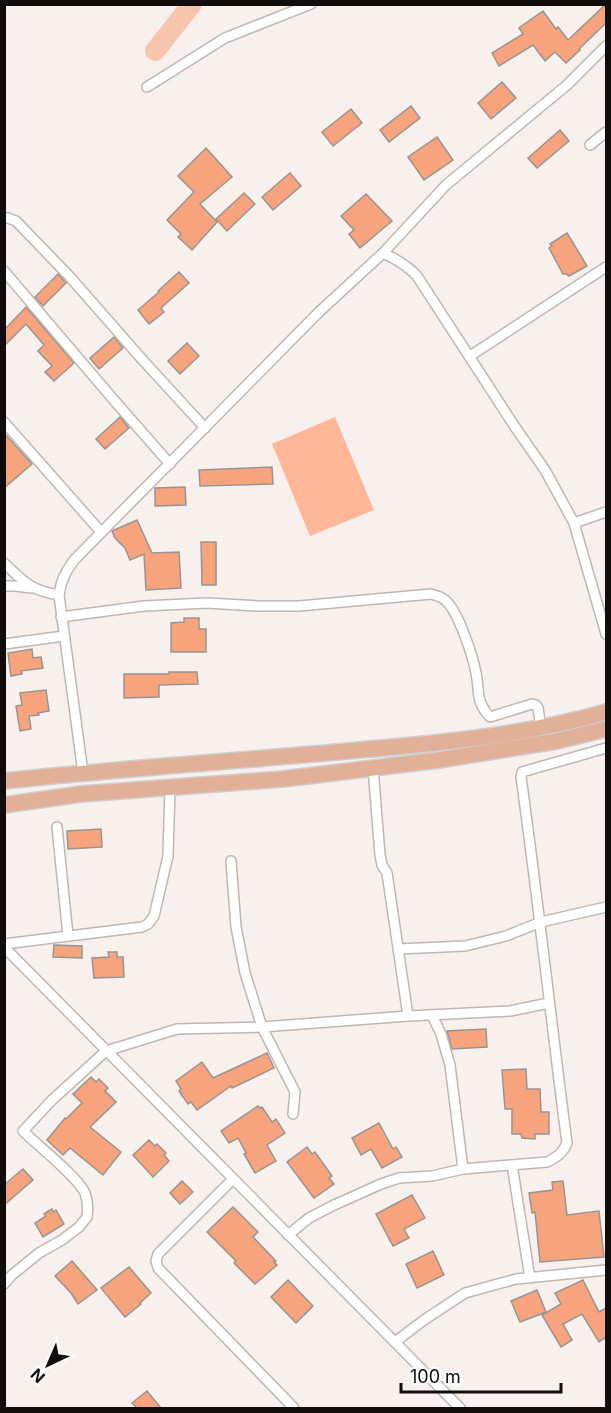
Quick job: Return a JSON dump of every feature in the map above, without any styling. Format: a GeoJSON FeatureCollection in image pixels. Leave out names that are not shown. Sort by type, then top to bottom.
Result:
{"type":"FeatureCollection","features":[{"type":"Feature","properties":{"kind":"main road"},"geometry":{"type":"LineString","coordinates":[[4,781],[83,772],[432,744],[541,728],[606,712]]}},
{"type":"Feature","properties":{"kind":"main road"},"geometry":{"type":"LineString","coordinates":[[4,805],[81,794],[283,779],[373,768],[499,751],[557,741],[606,729]]}},
{"type":"Feature","properties":{"kind":"street"},"geometry":{"type":"LineString","coordinates":[[147,87],[225,38],[294,7],[311,4]]}},
{"type":"Feature","properties":{"kind":"street"},"geometry":{"type":"LineString","coordinates":[[83,772],[58,595],[61,580],[66,571],[101,532],[319,312],[382,253],[446,185],[567,85],[606,46]]}},
{"type":"Feature","properties":{"kind":"street"},"geometry":{"type":"LineString","coordinates":[[590,145],[606,132]]}},
{"type":"Feature","properties":{"kind":"street"},"geometry":{"type":"LineString","coordinates":[[4,218],[16,221],[70,276],[206,428]]}},
{"type":"Feature","properties":{"kind":"street"},"geometry":{"type":"LineString","coordinates":[[382,253],[399,260],[417,276],[515,428],[545,470],[574,523],[606,634]]}},
{"type":"Feature","properties":{"kind":"street"},"geometry":{"type":"LineString","coordinates":[[470,356],[606,267]]}},
{"type":"Feature","properties":{"kind":"street"},"geometry":{"type":"LineString","coordinates":[[4,271],[170,464]]}},
{"type":"Feature","properties":{"kind":"street"},"geometry":{"type":"LineString","coordinates":[[4,422],[101,532]]}},
{"type":"Feature","properties":{"kind":"street"},"geometry":{"type":"LineString","coordinates":[[574,523],[606,512]]}},
{"type":"Feature","properties":{"kind":"street"},"geometry":{"type":"LineString","coordinates":[[4,563],[32,588]]}},
{"type":"Feature","properties":{"kind":"street"},"geometry":{"type":"LineString","coordinates":[[4,586],[32,588],[58,595]]}},
{"type":"Feature","properties":{"kind":"street"},"geometry":{"type":"LineString","coordinates":[[61,617],[144,606],[207,603],[299,606],[431,594],[440,596],[448,603],[458,620],[473,657],[478,699],[483,710],[490,717],[532,704],[536,705],[541,728]]}},
{"type":"Feature","properties":{"kind":"street"},"geometry":{"type":"LineString","coordinates":[[4,644],[64,636]]}},
{"type":"Feature","properties":{"kind":"street"},"geometry":{"type":"LineString","coordinates":[[288,1235],[309,1218],[332,1206],[399,1178],[432,1176],[464,1169],[547,1162],[564,1150],[567,1143],[521,777],[522,772],[606,748]]}},
{"type":"Feature","properties":{"kind":"street"},"geometry":{"type":"LineString","coordinates":[[373,768],[380,855],[387,873],[408,1016]]}},
{"type":"Feature","properties":{"kind":"street"},"geometry":{"type":"LineString","coordinates":[[4,946],[142,927],[148,924],[154,916],[168,856],[170,787]]}},
{"type":"Feature","properties":{"kind":"street"},"geometry":{"type":"LineString","coordinates":[[57,827],[68,936]]}},
{"type":"Feature","properties":{"kind":"street"},"geometry":{"type":"LineString","coordinates":[[231,861],[236,927],[245,973],[262,1028],[295,1092],[293,1114]]}},
{"type":"Feature","properties":{"kind":"street"},"geometry":{"type":"LineString","coordinates":[[398,948],[465,946],[506,936],[541,922],[606,908]]}},
{"type":"Feature","properties":{"kind":"street"},"geometry":{"type":"LineString","coordinates":[[4,946],[460,1408]]}},
{"type":"Feature","properties":{"kind":"street"},"geometry":{"type":"LineString","coordinates":[[4,1284],[8,1276],[39,1253],[62,1240],[79,1227],[87,1217],[88,1203],[84,1191],[23,1131],[52,1100],[106,1051],[177,1029],[262,1028],[408,1016],[510,1011],[549,1003]]}},
{"type":"Feature","properties":{"kind":"street"},"geometry":{"type":"LineString","coordinates":[[432,1015],[441,1034],[450,1065],[464,1169]]}},
{"type":"Feature","properties":{"kind":"street"},"geometry":{"type":"LineString","coordinates":[[512,1165],[530,1278]]}},
{"type":"Feature","properties":{"kind":"street"},"geometry":{"type":"LineString","coordinates":[[233,1179],[158,1254],[156,1261],[158,1268],[294,1408]]}},
{"type":"Feature","properties":{"kind":"street"},"geometry":{"type":"LineString","coordinates":[[395,1342],[465,1293],[516,1280],[606,1270]]}},
{"type":"Feature","properties":{"kind":"shaded area"},"geometry":{"type":"Polygon","coordinates":[[[335,417],[374,510],[310,536],[272,444],[335,417]]]}},
{"type":"Feature","properties":{"kind":"building"},"geometry":{"type":"Polygon","coordinates":[[[606,4],[606,23],[566,63],[555,52],[545,61],[533,45],[499,66],[492,53],[523,34],[519,28],[543,11],[556,29],[558,27],[568,40],[606,4]]]}},
{"type":"Feature","properties":{"kind":"building"},"geometry":{"type":"Polygon","coordinates":[[[502,82],[516,98],[491,119],[478,103],[502,82]]]}},
{"type":"Feature","properties":{"kind":"building"},"geometry":{"type":"Polygon","coordinates":[[[411,106],[420,118],[389,142],[380,130],[411,106]]]}},
{"type":"Feature","properties":{"kind":"building"},"geometry":{"type":"Polygon","coordinates":[[[351,109],[362,123],[333,146],[322,132],[351,109]]]}},
{"type":"Feature","properties":{"kind":"building"},"geometry":{"type":"Polygon","coordinates":[[[560,130],[569,141],[537,168],[528,158],[560,130]]]}},
{"type":"Feature","properties":{"kind":"building"},"geometry":{"type":"Polygon","coordinates":[[[437,137],[453,160],[424,180],[408,157],[437,137]]]}},
{"type":"Feature","properties":{"kind":"building"},"geometry":{"type":"Polygon","coordinates":[[[206,148],[232,177],[200,204],[217,222],[192,250],[178,237],[181,234],[167,220],[194,192],[178,176],[206,148]]]}},
{"type":"Feature","properties":{"kind":"building"},"geometry":{"type":"Polygon","coordinates":[[[290,173],[301,186],[273,210],[262,197],[290,173]]]}},
{"type":"Feature","properties":{"kind":"building"},"geometry":{"type":"Polygon","coordinates":[[[244,193],[255,204],[227,231],[216,219],[244,193]]]}},
{"type":"Feature","properties":{"kind":"building"},"geometry":{"type":"Polygon","coordinates":[[[366,194],[392,221],[360,248],[349,234],[354,230],[341,216],[366,194]]]}},
{"type":"Feature","properties":{"kind":"building"},"geometry":{"type":"Polygon","coordinates":[[[567,233],[587,266],[569,276],[563,274],[549,248],[552,246],[550,244],[567,233]]]}},
{"type":"Feature","properties":{"kind":"building"},"geometry":{"type":"Polygon","coordinates":[[[179,272],[189,283],[161,308],[164,312],[149,324],[138,310],[179,272]]]}},
{"type":"Feature","properties":{"kind":"building"},"geometry":{"type":"Polygon","coordinates":[[[58,274],[66,283],[43,306],[35,297],[58,274]]]}},
{"type":"Feature","properties":{"kind":"building"},"geometry":{"type":"Polygon","coordinates":[[[26,307],[74,363],[54,381],[45,372],[52,366],[38,351],[44,345],[26,324],[4,346],[4,330],[26,307]]]}},
{"type":"Feature","properties":{"kind":"building"},"geometry":{"type":"Polygon","coordinates":[[[114,337],[123,348],[99,369],[90,358],[114,337]]]}},
{"type":"Feature","properties":{"kind":"building"},"geometry":{"type":"Polygon","coordinates":[[[187,343],[199,356],[180,374],[168,361],[187,343]]]}},
{"type":"Feature","properties":{"kind":"building"},"geometry":{"type":"Polygon","coordinates":[[[120,417],[129,428],[105,449],[96,439],[120,417]]]}},
{"type":"Feature","properties":{"kind":"building"},"geometry":{"type":"Polygon","coordinates":[[[4,433],[32,464],[4,488],[4,433]]]}},
{"type":"Feature","properties":{"kind":"building"},"geometry":{"type":"Polygon","coordinates":[[[272,467],[273,484],[200,486],[199,470],[272,467]]]}},
{"type":"Feature","properties":{"kind":"building"},"geometry":{"type":"Polygon","coordinates":[[[185,487],[186,505],[155,506],[155,488],[185,487]]]}},
{"type":"Feature","properties":{"kind":"building"},"geometry":{"type":"Polygon","coordinates":[[[137,520],[152,553],[179,552],[181,588],[146,590],[144,554],[130,560],[125,548],[115,538],[112,531],[137,520]]]}},
{"type":"Feature","properties":{"kind":"building"},"geometry":{"type":"Polygon","coordinates":[[[201,542],[216,542],[216,585],[202,585],[201,542]]]}},
{"type":"Feature","properties":{"kind":"building"},"geometry":{"type":"Polygon","coordinates":[[[184,618],[199,618],[199,629],[206,629],[206,652],[171,652],[171,623],[184,622],[184,618]]]}},
{"type":"Feature","properties":{"kind":"building"},"geometry":{"type":"Polygon","coordinates":[[[32,649],[33,658],[41,657],[43,668],[21,671],[22,674],[11,676],[8,653],[32,649]]]}},
{"type":"Feature","properties":{"kind":"building"},"geometry":{"type":"Polygon","coordinates":[[[169,672],[197,672],[198,684],[159,685],[159,697],[124,698],[124,674],[169,674],[169,672]]]}},
{"type":"Feature","properties":{"kind":"building"},"geometry":{"type":"Polygon","coordinates":[[[46,690],[49,711],[29,716],[31,729],[20,731],[16,706],[22,705],[20,693],[46,690]]]}},
{"type":"Feature","properties":{"kind":"building"},"geometry":{"type":"Polygon","coordinates":[[[101,829],[102,847],[68,849],[67,831],[101,829]]]}},
{"type":"Feature","properties":{"kind":"building"},"geometry":{"type":"Polygon","coordinates":[[[54,945],[82,946],[82,958],[53,957],[54,945]]]}},
{"type":"Feature","properties":{"kind":"building"},"geometry":{"type":"Polygon","coordinates":[[[108,952],[117,952],[117,957],[123,957],[124,977],[94,978],[92,958],[109,957],[108,952]]]}},
{"type":"Feature","properties":{"kind":"building"},"geometry":{"type":"Polygon","coordinates":[[[486,1029],[487,1047],[452,1049],[447,1031],[486,1029]]]}},
{"type":"Feature","properties":{"kind":"building"},"geometry":{"type":"Polygon","coordinates":[[[267,1053],[274,1068],[232,1088],[231,1086],[197,1110],[191,1102],[188,1104],[179,1091],[181,1089],[176,1081],[202,1062],[213,1078],[267,1053]]]}},
{"type":"Feature","properties":{"kind":"building"},"geometry":{"type":"Polygon","coordinates":[[[526,1069],[527,1089],[540,1089],[541,1112],[549,1112],[549,1134],[535,1134],[535,1139],[522,1138],[521,1134],[512,1134],[512,1109],[505,1109],[502,1070],[526,1069]]]}},
{"type":"Feature","properties":{"kind":"building"},"geometry":{"type":"Polygon","coordinates":[[[91,1077],[96,1082],[99,1079],[108,1088],[105,1091],[116,1102],[90,1127],[121,1152],[103,1175],[70,1148],[63,1155],[47,1140],[65,1118],[82,1103],[73,1094],[91,1077]]]}},
{"type":"Feature","properties":{"kind":"building"},"geometry":{"type":"Polygon","coordinates":[[[258,1106],[262,1107],[272,1122],[276,1119],[285,1133],[267,1145],[276,1161],[255,1173],[238,1138],[229,1143],[221,1131],[258,1106]]]}},
{"type":"Feature","properties":{"kind":"building"},"geometry":{"type":"Polygon","coordinates":[[[379,1123],[393,1149],[396,1147],[402,1157],[382,1168],[371,1149],[361,1155],[352,1138],[379,1123]]]}},
{"type":"Feature","properties":{"kind":"building"},"geometry":{"type":"Polygon","coordinates":[[[149,1140],[166,1153],[164,1155],[169,1161],[153,1177],[133,1155],[149,1140]]]}},
{"type":"Feature","properties":{"kind":"building"},"geometry":{"type":"Polygon","coordinates":[[[307,1147],[312,1154],[315,1152],[332,1176],[329,1178],[334,1184],[314,1198],[287,1162],[307,1147]]]}},
{"type":"Feature","properties":{"kind":"building"},"geometry":{"type":"Polygon","coordinates":[[[23,1169],[33,1180],[4,1205],[4,1185],[23,1169]]]}},
{"type":"Feature","properties":{"kind":"building"},"geometry":{"type":"Polygon","coordinates":[[[182,1181],[193,1192],[180,1204],[170,1193],[182,1181]]]}},
{"type":"Feature","properties":{"kind":"building"},"geometry":{"type":"Polygon","coordinates":[[[563,1181],[567,1215],[599,1211],[604,1257],[540,1262],[535,1212],[532,1213],[529,1193],[553,1190],[552,1182],[563,1181]]]}},
{"type":"Feature","properties":{"kind":"building"},"geometry":{"type":"Polygon","coordinates":[[[412,1195],[425,1218],[404,1229],[409,1238],[393,1246],[376,1214],[412,1195]]]}},
{"type":"Feature","properties":{"kind":"building"},"geometry":{"type":"Polygon","coordinates":[[[233,1207],[258,1232],[253,1237],[276,1261],[274,1262],[277,1265],[255,1284],[207,1232],[233,1207]]]}},
{"type":"Feature","properties":{"kind":"building"},"geometry":{"type":"Polygon","coordinates":[[[52,1209],[53,1212],[56,1210],[64,1224],[43,1237],[35,1223],[52,1209]]]}},
{"type":"Feature","properties":{"kind":"building"},"geometry":{"type":"Polygon","coordinates":[[[433,1251],[444,1275],[417,1288],[406,1264],[433,1251]]]}},
{"type":"Feature","properties":{"kind":"building"},"geometry":{"type":"Polygon","coordinates":[[[72,1261],[97,1290],[78,1304],[55,1276],[72,1261]]]}},
{"type":"Feature","properties":{"kind":"building"},"geometry":{"type":"Polygon","coordinates":[[[129,1267],[151,1293],[125,1317],[101,1288],[129,1267]]]}},
{"type":"Feature","properties":{"kind":"building"},"geometry":{"type":"Polygon","coordinates":[[[288,1280],[313,1306],[296,1323],[271,1297],[288,1280]]]}},
{"type":"Feature","properties":{"kind":"building"},"geometry":{"type":"Polygon","coordinates":[[[583,1280],[599,1312],[606,1308],[606,1337],[599,1342],[582,1314],[563,1324],[572,1340],[561,1347],[542,1315],[561,1304],[555,1293],[583,1280]]]}},
{"type":"Feature","properties":{"kind":"building"},"geometry":{"type":"Polygon","coordinates":[[[537,1290],[546,1312],[520,1322],[511,1301],[537,1290]]]}},
{"type":"Feature","properties":{"kind":"building"},"geometry":{"type":"Polygon","coordinates":[[[147,1391],[161,1408],[137,1408],[132,1403],[147,1391]]]}},
{"type":"Feature","properties":{"kind":"waterway"},"geometry":{"type":"LineString","coordinates":[[155,51],[192,4]]}}]}
